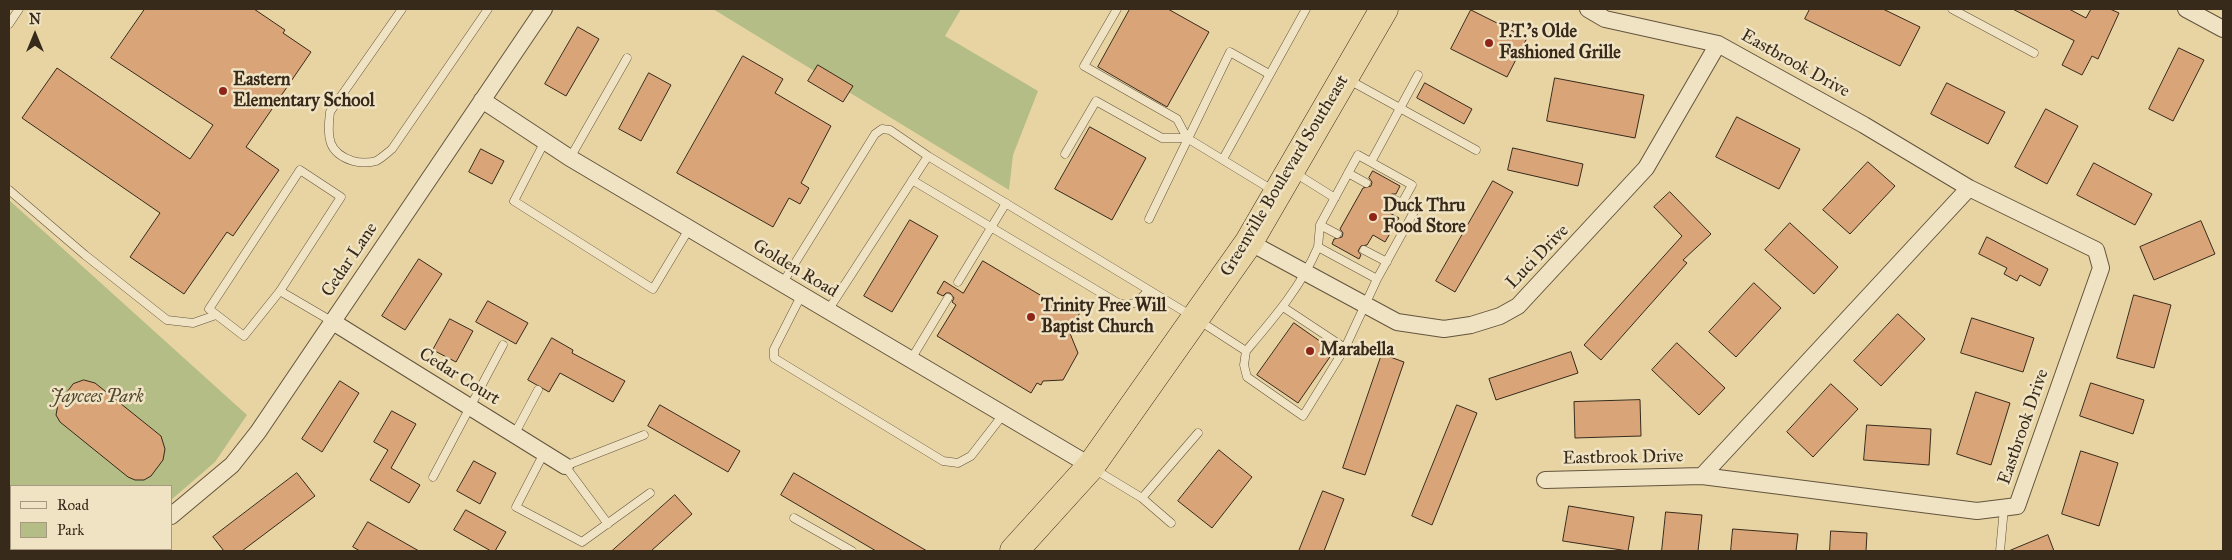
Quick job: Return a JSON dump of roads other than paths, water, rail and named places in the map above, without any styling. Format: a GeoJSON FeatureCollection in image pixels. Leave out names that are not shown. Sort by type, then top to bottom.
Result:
{"type":"FeatureCollection","features":[{"type":"Feature","properties":{"kind":"highway","name":"Greenville Boulevard Southeast"},"geometry":{"type":"LineString","coordinates":[[1014,551],[1090,466],[1250,242],[1384,9]]}},
{"type":"Feature","properties":{"kind":"street","name":"Cedar Lane"},"geometry":{"type":"LineString","coordinates":[[172,515],[232,464],[258,432],[544,9]]}},
{"type":"Feature","properties":{"kind":"street","name":"Eastbrook Drive"},"geometry":{"type":"LineString","coordinates":[[1545,480],[1702,476],[1978,511],[2018,506],[2101,268],[2096,250],[1969,188],[1864,124],[1718,44],[1605,18],[1588,9]]}},
{"type":"Feature","properties":{"kind":"street"},"geometry":{"type":"LineString","coordinates":[[2186,9],[2223,29]]}},
{"type":"Feature","properties":{"kind":"street","name":"Luci Drive"},"geometry":{"type":"LineString","coordinates":[[1250,242],[1397,322],[1444,328],[1471,325],[1500,316],[1518,306],[1646,168],[1718,44]]}},
{"type":"Feature","properties":{"kind":"street","name":"Golden Road"},"geometry":{"type":"LineString","coordinates":[[482,100],[570,158],[1002,416],[1090,466]]}},
{"type":"Feature","properties":{"kind":"street","name":"Eastbrook Drive"},"geometry":{"type":"LineString","coordinates":[[1702,476],[1969,188]]}},
{"type":"Feature","properties":{"kind":"street","name":"Cedar Court"},"geometry":{"type":"LineString","coordinates":[[333,322],[565,466]]}},
{"type":"Feature","properties":{"kind":"lane"},"geometry":{"type":"LineString","coordinates":[[9,24],[19,9]]}},
{"type":"Feature","properties":{"kind":"lane"},"geometry":{"type":"LineString","coordinates":[[402,9],[330,112],[327,131],[332,147],[343,158],[358,163],[376,161],[392,149],[488,9]]}},
{"type":"Feature","properties":{"kind":"lane"},"geometry":{"type":"LineString","coordinates":[[1118,9],[1084,66],[1177,119],[1187,138],[1223,160],[1335,198]]}},
{"type":"Feature","properties":{"kind":"lane"},"geometry":{"type":"LineString","coordinates":[[1223,160],[1306,9]]}},
{"type":"Feature","properties":{"kind":"lane"},"geometry":{"type":"LineString","coordinates":[[1952,9],[2034,53]]}},
{"type":"Feature","properties":{"kind":"lane"},"geometry":{"type":"LineString","coordinates":[[1149,219],[1230,52],[1269,74]]}},
{"type":"Feature","properties":{"kind":"lane"},"geometry":{"type":"LineString","coordinates":[[570,158],[627,58]]}},
{"type":"Feature","properties":{"kind":"lane"},"geometry":{"type":"LineString","coordinates":[[1371,162],[1418,74]]}},
{"type":"Feature","properties":{"kind":"lane"},"geometry":{"type":"LineString","coordinates":[[1345,77],[1476,150]]}},
{"type":"Feature","properties":{"kind":"lane"},"geometry":{"type":"LineString","coordinates":[[1065,154],[1096,101],[1162,138],[1187,138]]}},
{"type":"Feature","properties":{"kind":"lane"},"geometry":{"type":"LineString","coordinates":[[782,284],[875,134],[882,129],[890,130],[928,156],[1195,318],[1246,352]]}},
{"type":"Feature","properties":{"kind":"lane"},"geometry":{"type":"LineString","coordinates":[[544,142],[514,201],[653,289],[689,229]]}},
{"type":"Feature","properties":{"kind":"lane"},"geometry":{"type":"LineString","coordinates":[[1393,199],[1415,210],[1377,279],[1345,348],[1303,416],[1246,377],[1244,365],[1246,352],[1283,307],[1307,273],[1318,247],[1320,225],[1358,155],[1412,185],[1402,203]]}},
{"type":"Feature","properties":{"kind":"lane"},"geometry":{"type":"LineString","coordinates":[[827,312],[928,156]]}},
{"type":"Feature","properties":{"kind":"lane"},"geometry":{"type":"LineString","coordinates":[[300,170],[341,197],[280,290],[244,336],[208,309],[300,170]]}},
{"type":"Feature","properties":{"kind":"lane"},"geometry":{"type":"LineString","coordinates":[[1348,173],[1366,183]]}},
{"type":"Feature","properties":{"kind":"lane"},"geometry":{"type":"LineString","coordinates":[[912,180],[1118,303],[1126,306],[1134,305],[1148,291]]}},
{"type":"Feature","properties":{"kind":"lane"},"geometry":{"type":"LineString","coordinates":[[9,190],[85,255],[168,320],[193,323],[216,315]]}},
{"type":"Feature","properties":{"kind":"lane"},"geometry":{"type":"LineString","coordinates":[[958,282],[1006,203]]}},
{"type":"Feature","properties":{"kind":"lane"},"geometry":{"type":"LineString","coordinates":[[1320,225],[1337,234]]}},
{"type":"Feature","properties":{"kind":"lane"},"geometry":{"type":"LineString","coordinates":[[1318,247],[1377,279]]}},
{"type":"Feature","properties":{"kind":"lane"},"geometry":{"type":"LineString","coordinates":[[1364,250],[1386,262]]}},
{"type":"Feature","properties":{"kind":"lane"},"geometry":{"type":"LineString","coordinates":[[280,290],[333,322]]}},
{"type":"Feature","properties":{"kind":"lane"},"geometry":{"type":"LineString","coordinates":[[801,296],[774,349],[774,358],[943,461],[958,463],[970,456],[1002,416]]}},
{"type":"Feature","properties":{"kind":"lane"},"geometry":{"type":"LineString","coordinates":[[910,361],[948,298]]}},
{"type":"Feature","properties":{"kind":"lane"},"geometry":{"type":"LineString","coordinates":[[1283,307],[1345,348]]}},
{"type":"Feature","properties":{"kind":"lane"},"geometry":{"type":"LineString","coordinates":[[433,477],[503,345]]}},
{"type":"Feature","properties":{"kind":"lane"},"geometry":{"type":"LineString","coordinates":[[514,435],[538,390]]}},
{"type":"Feature","properties":{"kind":"lane"},"geometry":{"type":"LineString","coordinates":[[1142,498],[1198,433]]}},
{"type":"Feature","properties":{"kind":"lane"},"geometry":{"type":"LineString","coordinates":[[608,524],[565,466],[644,435]]}},
{"type":"Feature","properties":{"kind":"lane"},"geometry":{"type":"LineString","coordinates":[[544,453],[516,507],[582,542],[650,493]]}},
{"type":"Feature","properties":{"kind":"lane"},"geometry":{"type":"LineString","coordinates":[[1090,466],[1142,498],[1171,523]]}},
{"type":"Feature","properties":{"kind":"lane"},"geometry":{"type":"LineString","coordinates":[[2000,551],[2004,508]]}},
{"type":"Feature","properties":{"kind":"lane"},"geometry":{"type":"LineString","coordinates":[[794,518],[852,551]]}},
{"type":"Feature","properties":{"kind":"place","name":"P.T.’s Olde Fashioned Grille"},"geometry":{"type":"Point","coordinates":[1489,43]}},
{"type":"Feature","properties":{"kind":"place","name":"Eastern Elementary School"},"geometry":{"type":"Point","coordinates":[223,91]}},
{"type":"Feature","properties":{"kind":"place","name":"Duck Thru Food Store"},"geometry":{"type":"Point","coordinates":[1373,217]}},
{"type":"Feature","properties":{"kind":"place","name":"Trinity Free Will Baptist Church"},"geometry":{"type":"Point","coordinates":[1031,317]}},
{"type":"Feature","properties":{"kind":"place","name":"Marabella"},"geometry":{"type":"Point","coordinates":[1310,351]}},
{"type":"Feature","properties":{"kind":"park label","name":"Jaycees Park"},"geometry":{"type":"Point","coordinates":[97,398]}}]}
